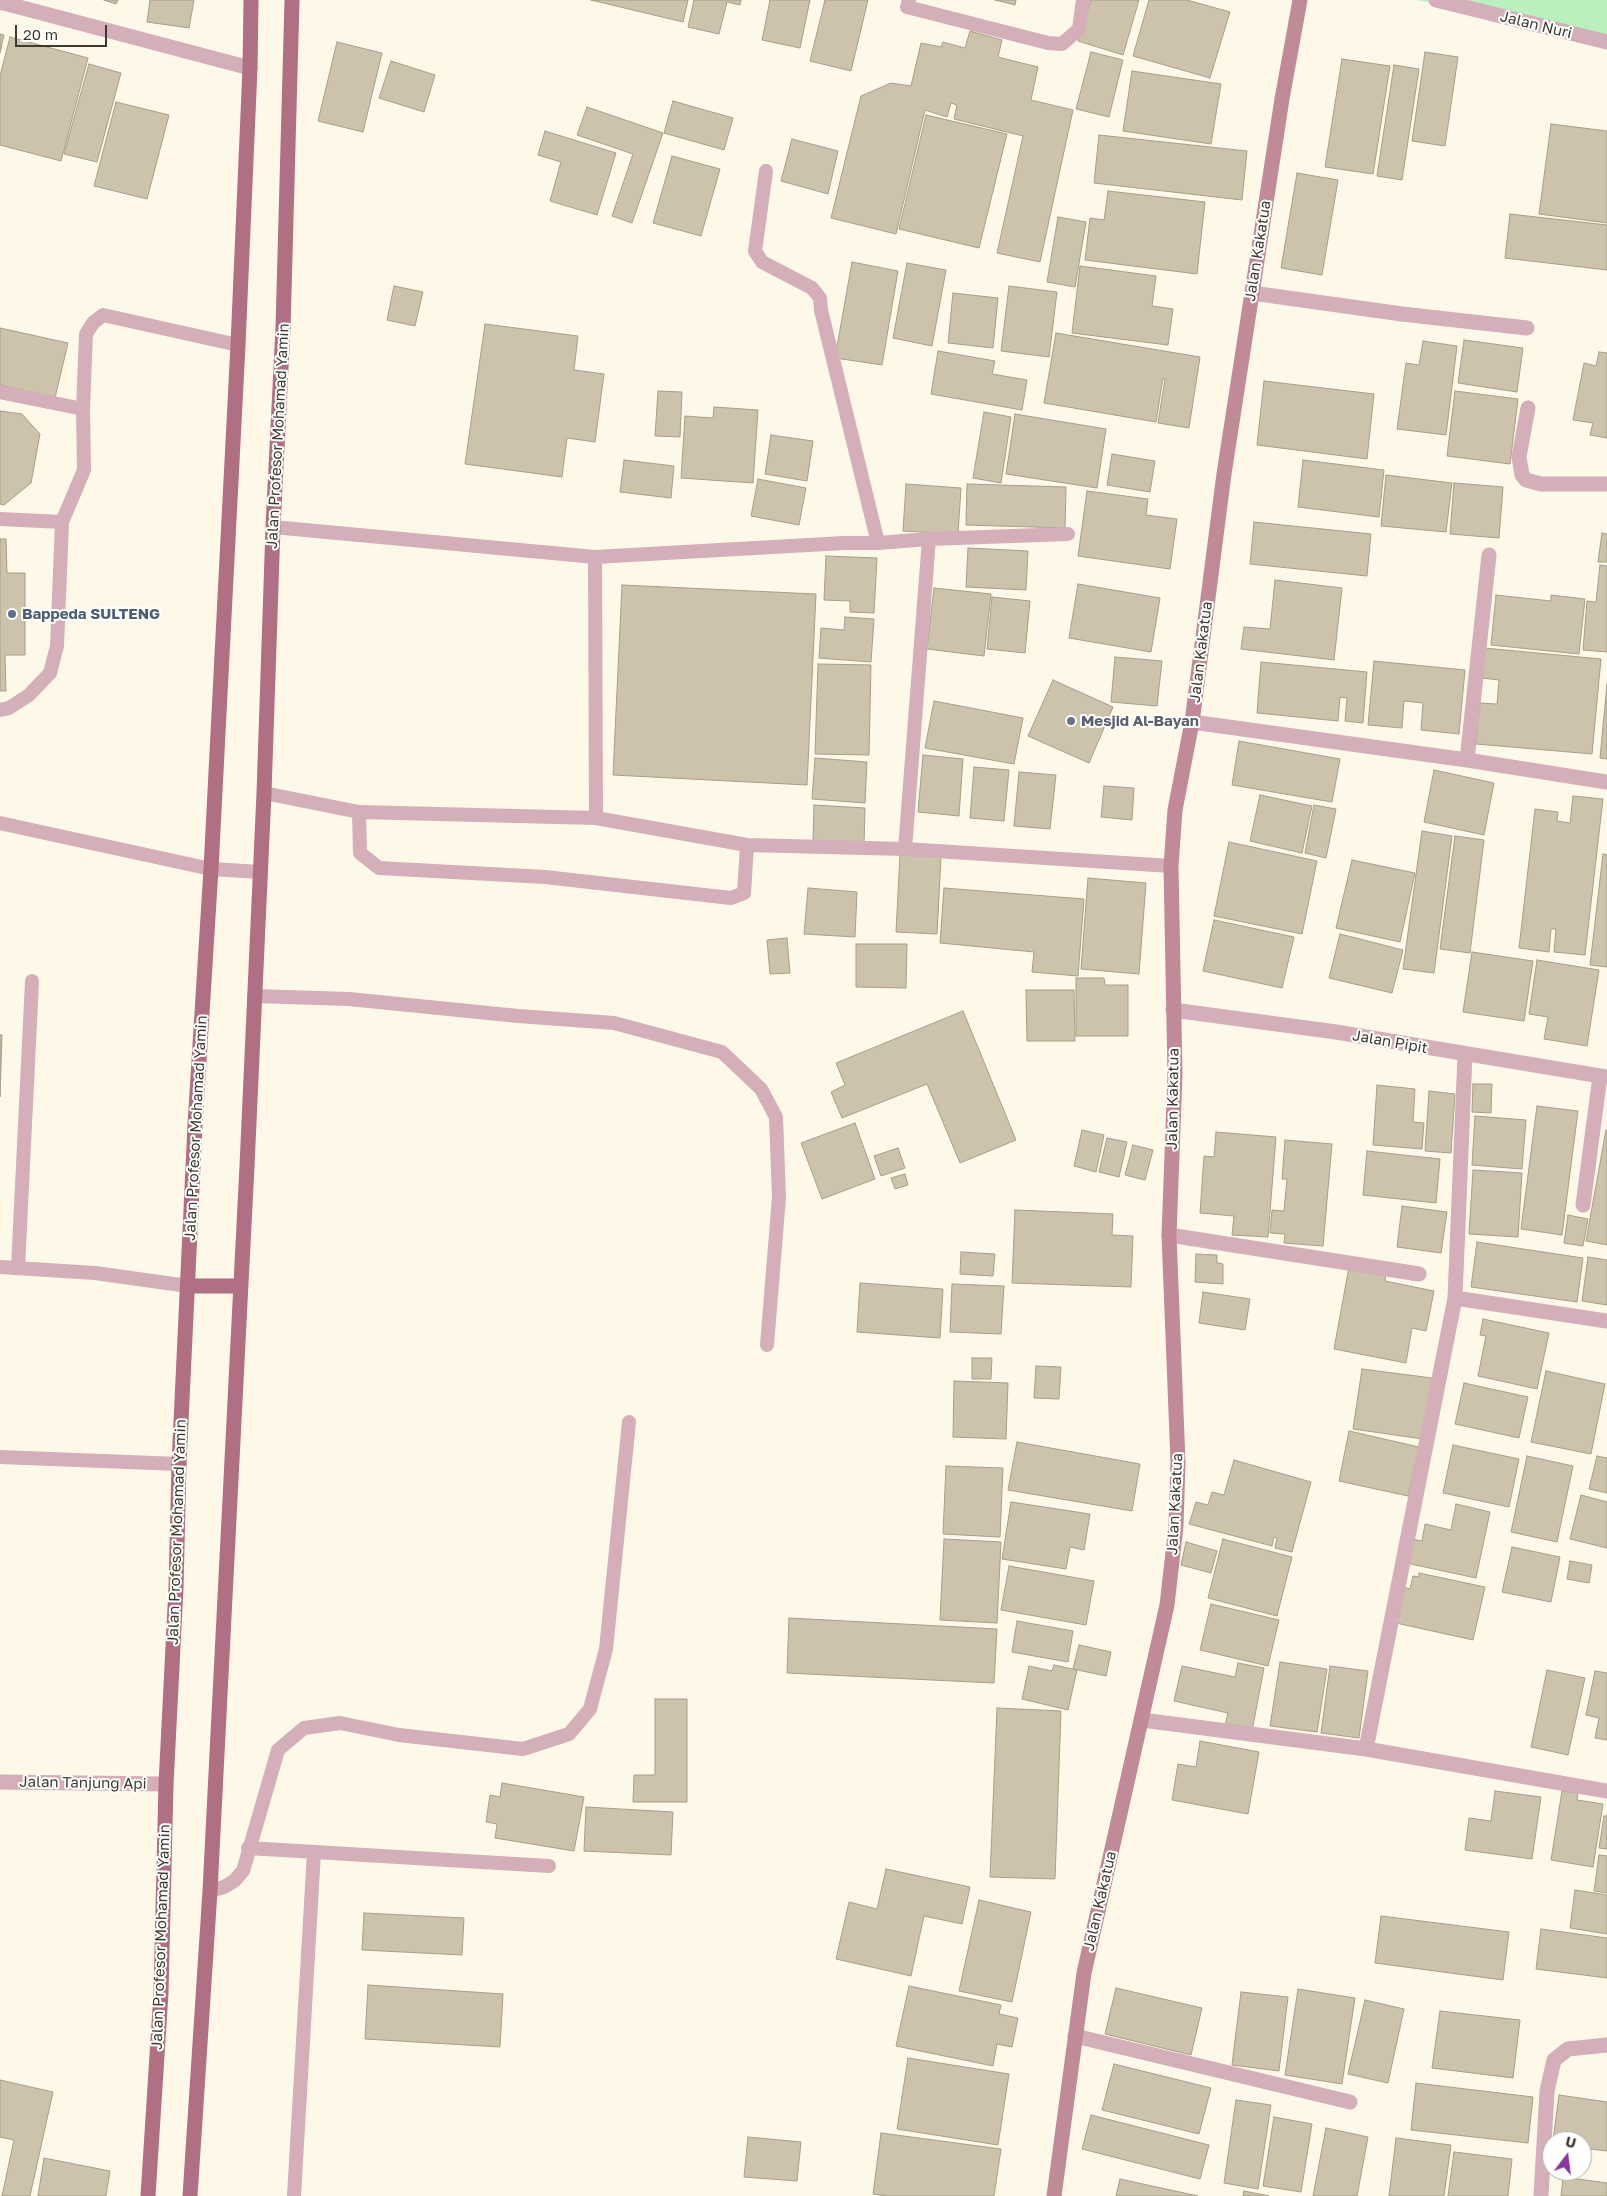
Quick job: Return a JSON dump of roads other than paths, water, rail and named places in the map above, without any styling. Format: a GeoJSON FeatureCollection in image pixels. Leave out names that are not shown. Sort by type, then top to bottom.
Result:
{"type":"FeatureCollection","features":[{"type":"Feature","properties":{"kind":"main road","name":"Jalan Profesor Mohamad Yamin"},"geometry":{"type":"LineString","coordinates":[[148,2196],[160,1993],[166,1784],[176,1588],[179,1464],[195,1125],[211,869],[238,345],[250,68],[251,0]]}},
{"type":"Feature","properties":{"kind":"main road","name":"Jalan Profesor Mohamad Yamin"},"geometry":{"type":"LineString","coordinates":[[190,2196],[210,1891],[264,793],[273,527],[284,318],[292,0]]}},
{"type":"Feature","properties":{"kind":"main road"},"geometry":{"type":"LineString","coordinates":[[188,1286],[241,1286]]}},
{"type":"Feature","properties":{"kind":"street","name":"Jalan Kakatua"},"geometry":{"type":"LineString","coordinates":[[1054,2196],[1084,1973],[1167,1605],[1176,1526],[1178,1454],[1169,1235],[1175,1075],[1170,866],[1175,810],[1192,722],[1224,474],[1282,99],[1300,0]]}},
{"type":"Feature","properties":{"kind":"street","name":"Jalan Nuri"},"geometry":{"type":"LineString","coordinates":[[1436,0],[1607,42]]}},
{"type":"Feature","properties":{"kind":"street"},"geometry":{"type":"LineString","coordinates":[[0,2],[250,68]]}},
{"type":"Feature","properties":{"kind":"street"},"geometry":{"type":"LineString","coordinates":[[1252,293],[1402,314],[1527,328]]}},
{"type":"Feature","properties":{"kind":"street"},"geometry":{"type":"LineString","coordinates":[[1528,408],[1519,457],[1522,475],[1526,480],[1541,484],[1607,484]]}},
{"type":"Feature","properties":{"kind":"street"},"geometry":{"type":"LineString","coordinates":[[1467,760],[1489,555]]}},
{"type":"Feature","properties":{"kind":"street"},"geometry":{"type":"LineString","coordinates":[[1192,722],[1467,760],[1607,782]]}},
{"type":"Feature","properties":{"kind":"street","name":"Jalan Pipit"},"geometry":{"type":"LineString","coordinates":[[1173,1010],[1336,1032],[1604,1077]]}},
{"type":"Feature","properties":{"kind":"street"},"geometry":{"type":"LineString","coordinates":[[1366,1749],[1456,1298],[1465,1054]]}},
{"type":"Feature","properties":{"kind":"street"},"geometry":{"type":"LineString","coordinates":[[1583,1205],[1604,1077]]}},
{"type":"Feature","properties":{"kind":"street"},"geometry":{"type":"LineString","coordinates":[[1169,1235],[1419,1274]]}},
{"type":"Feature","properties":{"kind":"street"},"geometry":{"type":"LineString","coordinates":[[1456,1298],[1607,1321]]}},
{"type":"Feature","properties":{"kind":"street"},"geometry":{"type":"LineString","coordinates":[[1142,1720],[1366,1749],[1607,1791]]}},
{"type":"Feature","properties":{"kind":"street","name":"Jalan Tanjung Api"},"geometry":{"type":"LineString","coordinates":[[0,1782],[166,1784]]}},
{"type":"Feature","properties":{"kind":"street"},"geometry":{"type":"LineString","coordinates":[[1075,2036],[1350,2102]]}},
{"type":"Feature","properties":{"kind":"street"},"geometry":{"type":"LineString","coordinates":[[1541,2196],[1546,2091],[1554,2060],[1568,2049],[1607,2045]]}},
{"type":"Feature","properties":{"kind":"lane"},"geometry":{"type":"LineString","coordinates":[[909,0],[907,7],[1048,43],[1062,44],[1079,28],[1083,0]]}},
{"type":"Feature","properties":{"kind":"lane"},"geometry":{"type":"LineString","coordinates":[[766,171],[755,251],[762,262],[812,288],[820,298],[821,310],[878,543]]}},
{"type":"Feature","properties":{"kind":"lane"},"geometry":{"type":"LineString","coordinates":[[0,710],[9,708],[29,695],[50,673],[57,646],[62,522],[84,470],[82,409],[86,334],[93,323],[103,315],[238,345]]}},
{"type":"Feature","properties":{"kind":"lane"},"geometry":{"type":"LineString","coordinates":[[0,392],[82,409]]}},
{"type":"Feature","properties":{"kind":"lane"},"geometry":{"type":"LineString","coordinates":[[0,518],[62,522]]}},
{"type":"Feature","properties":{"kind":"lane"},"geometry":{"type":"LineString","coordinates":[[273,527],[595,557],[844,543],[1068,534]]}},
{"type":"Feature","properties":{"kind":"lane"},"geometry":{"type":"LineString","coordinates":[[905,849],[929,539]]}},
{"type":"Feature","properties":{"kind":"lane"},"geometry":{"type":"LineString","coordinates":[[595,557],[596,818]]}},
{"type":"Feature","properties":{"kind":"lane"},"geometry":{"type":"LineString","coordinates":[[264,793],[359,812],[596,818],[747,845],[905,849],[1170,866]]}},
{"type":"Feature","properties":{"kind":"lane"},"geometry":{"type":"LineString","coordinates":[[359,812],[360,853],[379,868],[545,877],[731,898],[744,893],[747,845]]}},
{"type":"Feature","properties":{"kind":"lane"},"geometry":{"type":"LineString","coordinates":[[0,823],[211,869],[260,872]]}},
{"type":"Feature","properties":{"kind":"lane"},"geometry":{"type":"LineString","coordinates":[[18,1268],[32,981]]}},
{"type":"Feature","properties":{"kind":"lane"},"geometry":{"type":"LineString","coordinates":[[254,996],[349,999],[518,1016],[614,1023],[722,1052],[761,1089],[776,1117],[779,1197],[767,1345]]}},
{"type":"Feature","properties":{"kind":"lane"},"geometry":{"type":"LineString","coordinates":[[0,1267],[95,1274],[188,1286]]}},
{"type":"Feature","properties":{"kind":"lane"},"geometry":{"type":"LineString","coordinates":[[210,1891],[224,1887],[234,1881],[244,1871],[248,1848],[278,1750],[304,1728],[340,1723],[399,1735],[522,1750],[569,1734],[590,1709],[606,1649],[629,1422]]}},
{"type":"Feature","properties":{"kind":"lane"},"geometry":{"type":"LineString","coordinates":[[0,1457],[179,1464]]}},
{"type":"Feature","properties":{"kind":"lane"},"geometry":{"type":"LineString","coordinates":[[248,1848],[549,1866]]}},
{"type":"Feature","properties":{"kind":"lane"},"geometry":{"type":"LineString","coordinates":[[294,2196],[314,1852]]}},
{"type":"Feature","properties":{"kind":"place","name":"Bappeda SULTENG"},"geometry":{"type":"Point","coordinates":[12,614]}},
{"type":"Feature","properties":{"kind":"place","name":"Mesjid Al-Bayan"},"geometry":{"type":"Point","coordinates":[1071,721]}}]}
